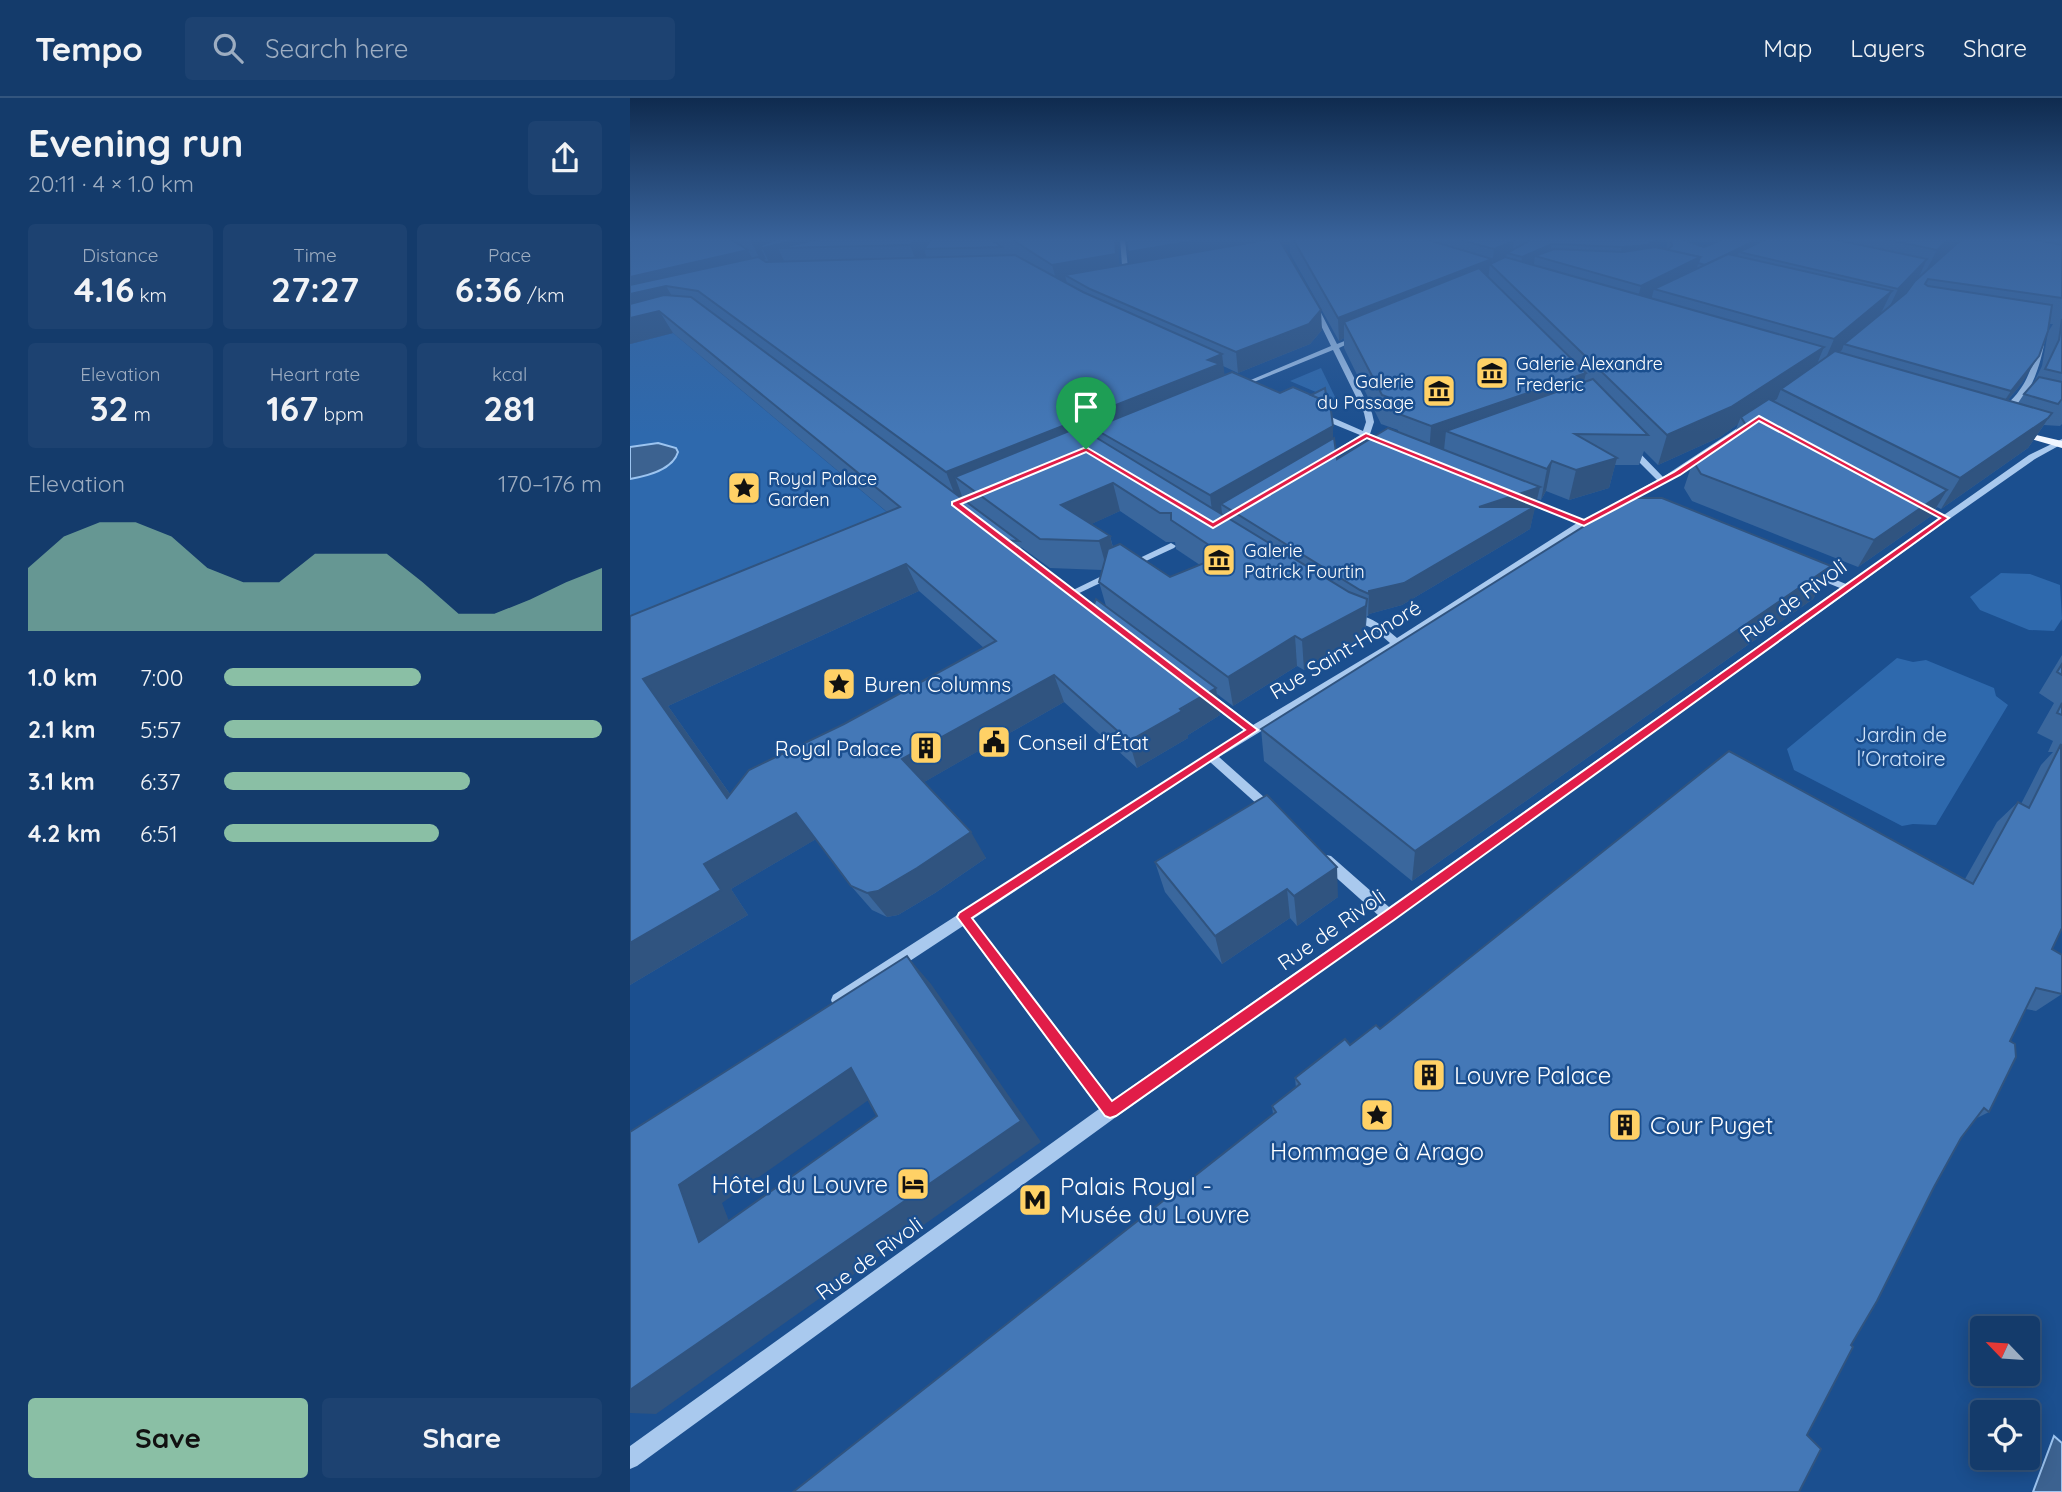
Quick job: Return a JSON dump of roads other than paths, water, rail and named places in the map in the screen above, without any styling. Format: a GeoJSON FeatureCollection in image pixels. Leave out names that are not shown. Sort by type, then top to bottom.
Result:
{"type":"FeatureCollection","features":[{"type":"Feature","properties":{"kind":"main road"},"geometry":{"type":"LineString","coordinates":[[2006,428],[2060,443]]}},
{"type":"Feature","properties":{"kind":"street"},"geometry":{"type":"LineString","coordinates":[[1312,304],[1336,346],[1370,422],[1366,435],[1316,465]]}},
{"type":"Feature","properties":{"kind":"street"},"geometry":{"type":"LineString","coordinates":[[2002,415],[2019,398],[2040,362],[2043,326]]}},
{"type":"Feature","properties":{"kind":"street"},"geometry":{"type":"LineString","coordinates":[[1229,390],[1370,333]]}},
{"type":"Feature","properties":{"kind":"street"},"geometry":{"type":"LineString","coordinates":[[1238,379],[1262,390]]}},
{"type":"Feature","properties":{"kind":"street"},"geometry":{"type":"LineString","coordinates":[[2019,398],[2029,401]]}},
{"type":"Feature","properties":{"kind":"street"},"geometry":{"type":"LineString","coordinates":[[1313,412],[1391,445]]}},
{"type":"Feature","properties":{"kind":"street","name":"Rue Saint-Honoré"},"geometry":{"type":"LineString","coordinates":[[823,1010],[1252,730],[1397,643],[1584,523],[1638,501],[1661,480],[1677,473],[1759,418]]}},
{"type":"Feature","properties":{"kind":"street"},"geometry":{"type":"LineString","coordinates":[[1622,440],[1661,480]]}},
{"type":"Feature","properties":{"kind":"street","name":"Rue de Rivoli"},"geometry":{"type":"LineString","coordinates":[[630,1459],[1110,1111],[1389,916],[1848,588],[1941,516],[2060,443]]}},
{"type":"Feature","properties":{"kind":"street"},"geometry":{"type":"LineString","coordinates":[[1507,492],[1584,523]]}},
{"type":"Feature","properties":{"kind":"street"},"geometry":{"type":"LineString","coordinates":[[1070,594],[1171,546]]}},
{"type":"Feature","properties":{"kind":"street"},"geometry":{"type":"LineString","coordinates":[[1798,567],[1848,588]]}},
{"type":"Feature","properties":{"kind":"street"},"geometry":{"type":"LineString","coordinates":[[1343,609],[1378,627],[1397,643]]}},
{"type":"Feature","properties":{"kind":"street"},"geometry":{"type":"LineString","coordinates":[[1199,691],[1252,730]]}},
{"type":"Feature","properties":{"kind":"street"},"geometry":{"type":"LineString","coordinates":[[1211,756],[1282,820]]}},
{"type":"Feature","properties":{"kind":"street"},"geometry":{"type":"LineString","coordinates":[[1320,854],[1389,916]]}},
{"type":"Feature","properties":{"kind":"street"},"geometry":{"type":"LineString","coordinates":[[964,917],[1110,1111]]}},
{"type":"Feature","properties":{"kind":"place","name":"Galerie Alexandre Frederic"},"geometry":{"type":"Point","coordinates":[1492,373]}},
{"type":"Feature","properties":{"kind":"place","name":"Galerie du Passage"},"geometry":{"type":"Point","coordinates":[1439,391]}},
{"type":"Feature","properties":{"kind":"place","name":"Royal Palace Garden"},"geometry":{"type":"Point","coordinates":[744,488]}},
{"type":"Feature","properties":{"kind":"place","name":"Galerie Patrick Fourtin"},"geometry":{"type":"Point","coordinates":[1219,560]}},
{"type":"Feature","properties":{"kind":"place","name":"Buren Columns"},"geometry":{"type":"Point","coordinates":[839,684]}},
{"type":"Feature","properties":{"kind":"place","name":"Conseil d'État"},"geometry":{"type":"Point","coordinates":[994,742]}},
{"type":"Feature","properties":{"kind":"place","name":"Royal Palace"},"geometry":{"type":"Point","coordinates":[926,748]}},
{"type":"Feature","properties":{"kind":"place","name":"Louvre Palace"},"geometry":{"type":"Point","coordinates":[1429,1075]}},
{"type":"Feature","properties":{"kind":"place","name":"Hommage à Arago"},"geometry":{"type":"Point","coordinates":[1377,1115]}},
{"type":"Feature","properties":{"kind":"place","name":"Cour Puget"},"geometry":{"type":"Point","coordinates":[1625,1125]}},
{"type":"Feature","properties":{"kind":"place","name":"Hôtel du Louvre"},"geometry":{"type":"Point","coordinates":[913,1184]}},
{"type":"Feature","properties":{"kind":"place","name":"Palais Royal - Musée du Louvre"},"geometry":{"type":"Point","coordinates":[1035,1200]}},
{"type":"Feature","properties":{"kind":"park label","name":"Jardin de l'Oratoire"},"geometry":{"type":"Point","coordinates":[1901,746]}}]}
